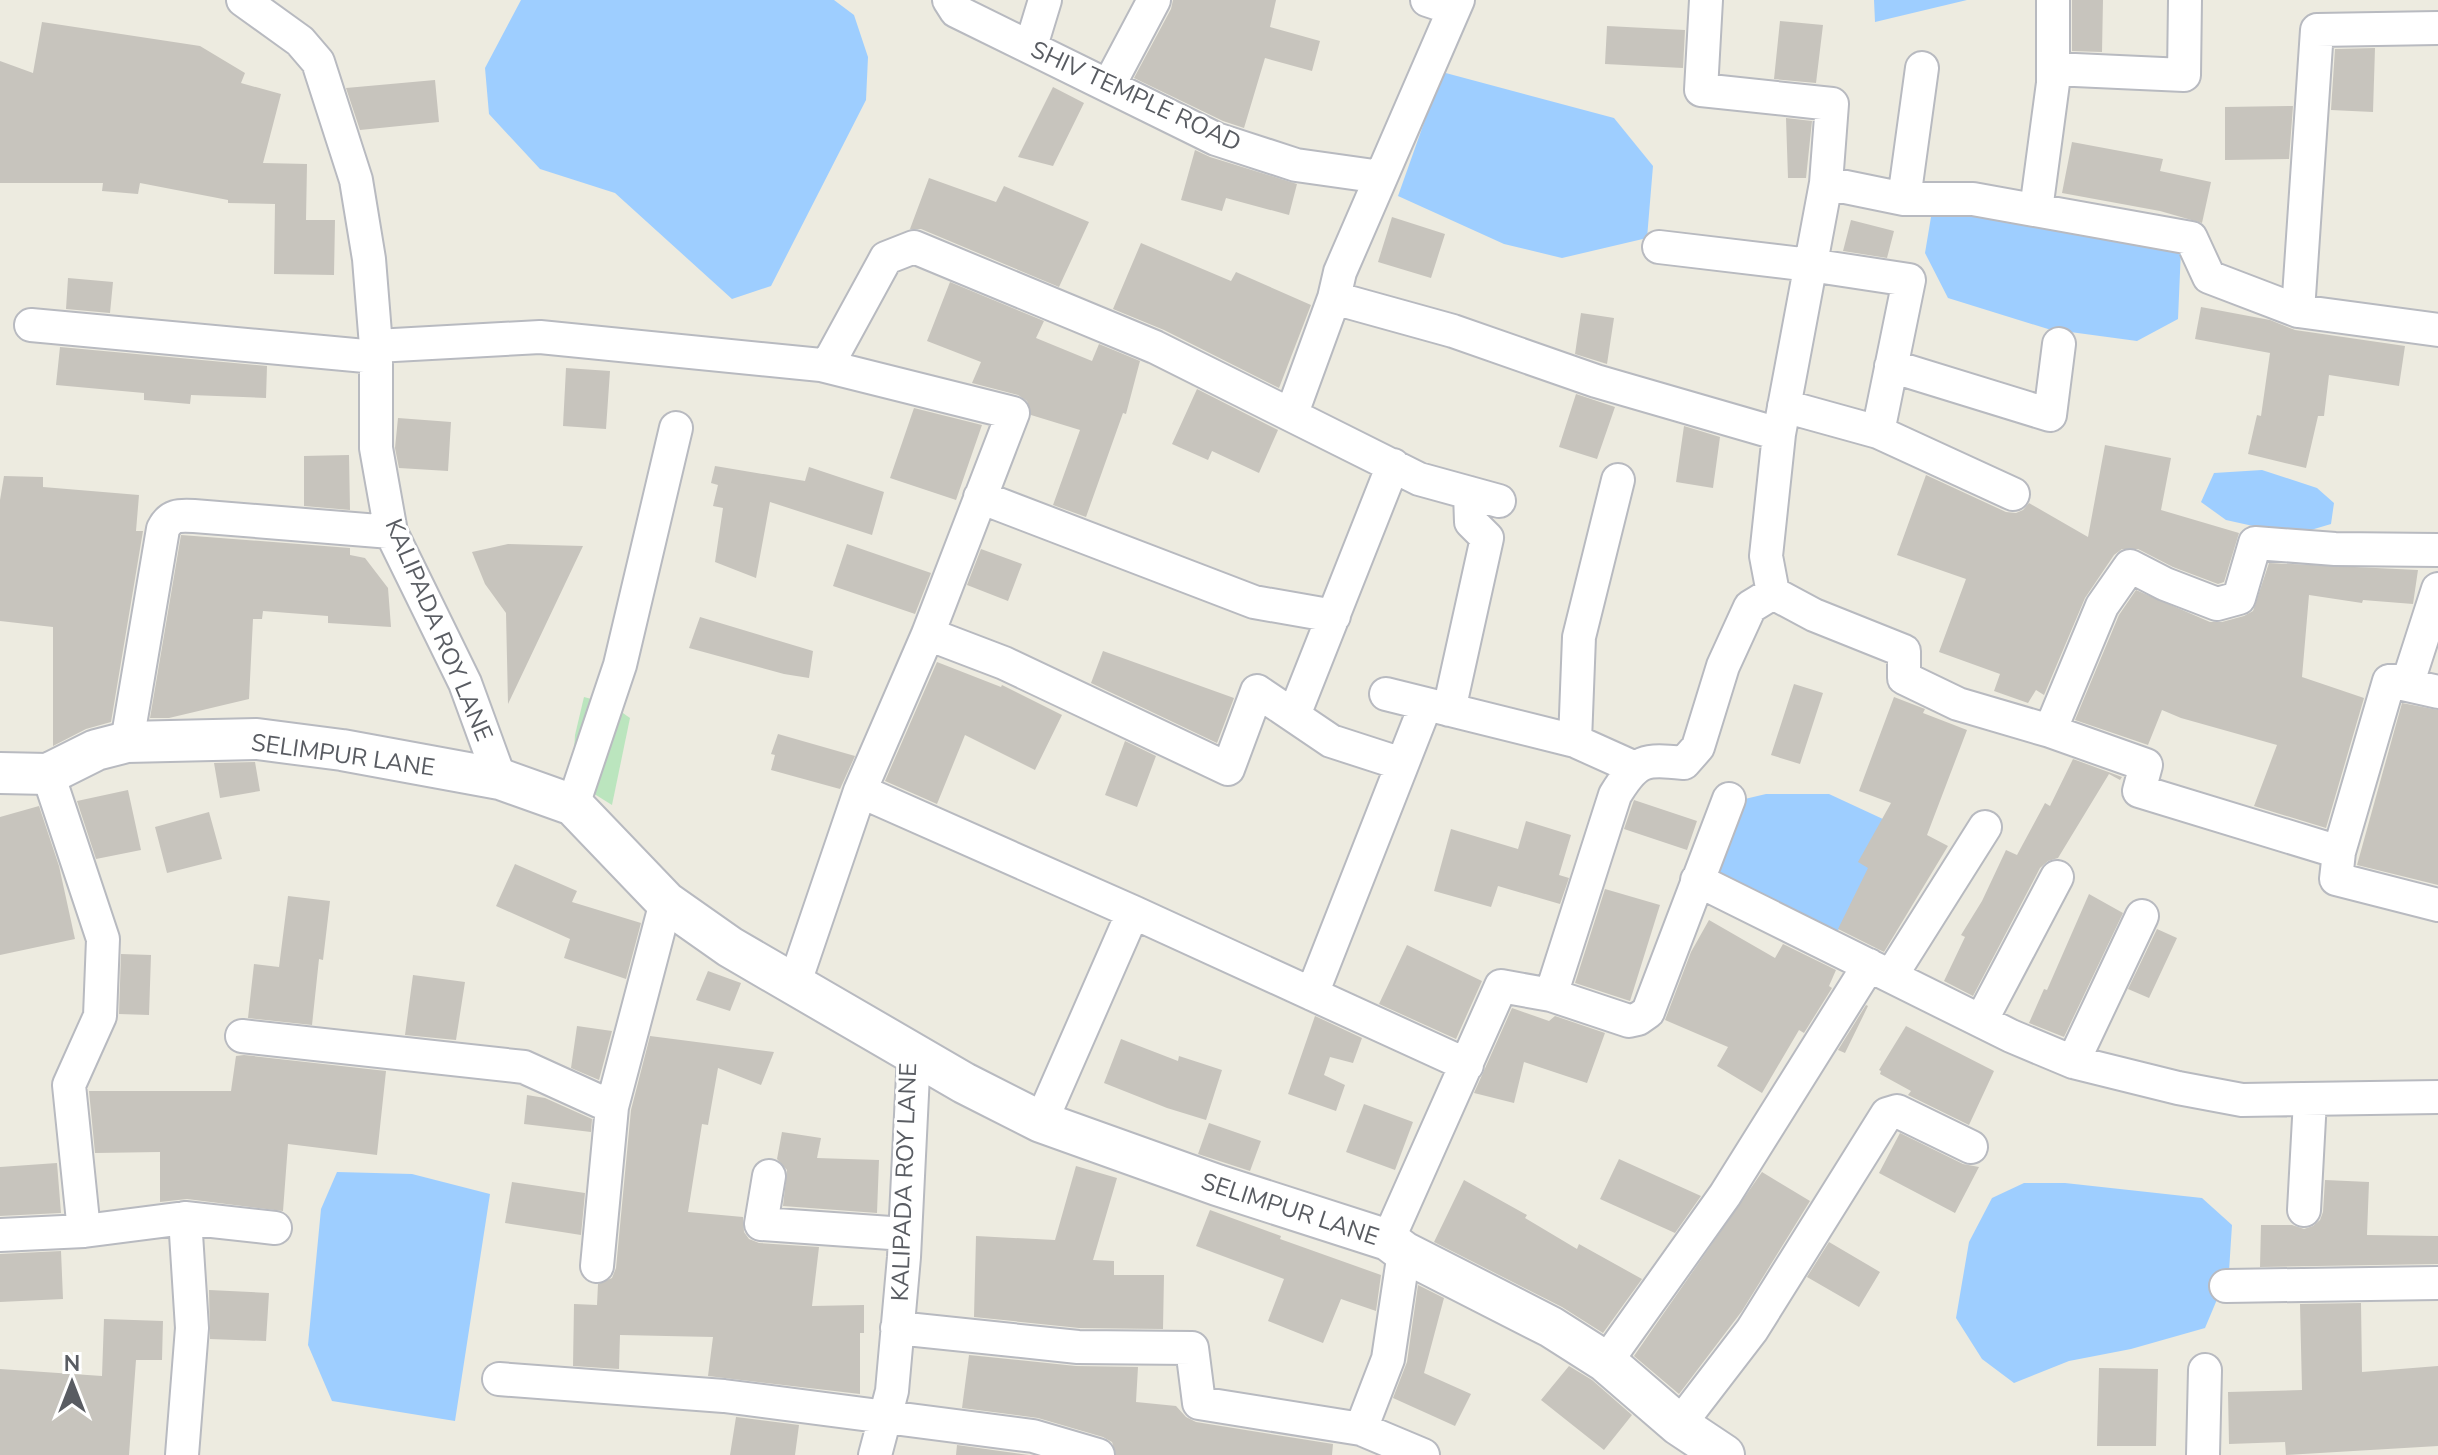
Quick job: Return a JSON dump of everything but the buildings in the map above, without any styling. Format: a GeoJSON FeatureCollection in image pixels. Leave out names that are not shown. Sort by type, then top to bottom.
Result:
{"type":"FeatureCollection","features":[{"type":"Feature","properties":{"kind":"street","name":"KALIPADA ROY LANE"},"geometry":{"type":"LineString","coordinates":[[243,0],[300,41],[318,62],[356,180],[373,285],[376,448],[391,532],[465,683],[500,779],[573,805],[666,902],[730,947],[914,1054],[905,1234],[892,1391],[875,1455]]}},
{"type":"Feature","properties":{"kind":"street","name":"SHIV TEMPLE ROAD"},"geometry":{"type":"LineString","coordinates":[[949,0],[956,11],[1216,139],[1296,165],[1381,177]]}},
{"type":"Feature","properties":{"kind":"street"},"geometry":{"type":"LineString","coordinates":[[1031,46],[1045,0]]}},
{"type":"Feature","properties":{"kind":"street"},"geometry":{"type":"LineString","coordinates":[[1109,85],[1154,0]]}},
{"type":"Feature","properties":{"kind":"street"},"geometry":{"type":"LineString","coordinates":[[1706,0],[1701,90],[1832,104],[1826,183],[1782,420],[1766,556],[1773,593]]}},
{"type":"Feature","properties":{"kind":"street"},"geometry":{"type":"LineString","coordinates":[[2036,210],[2053,69],[2053,0]]}},
{"type":"Feature","properties":{"kind":"street"},"geometry":{"type":"LineString","coordinates":[[2053,69],[2184,75],[2185,0]]}},
{"type":"Feature","properties":{"kind":"street"},"geometry":{"type":"LineString","coordinates":[[1292,413],[1334,298],[1340,272],[1381,177],[1447,3]]}},
{"type":"Feature","properties":{"kind":"street"},"geometry":{"type":"LineString","coordinates":[[2298,311],[2317,30],[2438,28]]}},
{"type":"Feature","properties":{"kind":"street"},"geometry":{"type":"LineString","coordinates":[[1904,199],[1922,68]]}},
{"type":"Feature","properties":{"kind":"street"},"geometry":{"type":"LineString","coordinates":[[1826,183],[1904,199],[1973,199],[2191,238],[2209,277],[2298,311],[2438,330]]}},
{"type":"Feature","properties":{"kind":"street"},"geometry":{"type":"LineString","coordinates":[[827,366],[886,258],[914,247],[1155,347],[1419,479],[1485,497],[1471,522],[1487,538],[1437,707],[1402,764],[1312,994]]}},
{"type":"Feature","properties":{"kind":"street"},"geometry":{"type":"LineString","coordinates":[[1659,247],[1909,280],[1878,432]]}},
{"type":"Feature","properties":{"kind":"street"},"geometry":{"type":"LineString","coordinates":[[1334,298],[1453,331],[1596,381],[1782,420],[1878,432],[2013,494]]}},
{"type":"Feature","properties":{"kind":"street"},"geometry":{"type":"LineString","coordinates":[[31,325],[376,351],[540,337],[827,366],[1013,413],[928,634],[860,791],[794,985]]}},
{"type":"Feature","properties":{"kind":"street"},"geometry":{"type":"LineString","coordinates":[[1891,366],[2050,415],[2059,344]]}},
{"type":"Feature","properties":{"kind":"street"},"geometry":{"type":"LineString","coordinates":[[573,805],[620,665],[676,428]]}},
{"type":"Feature","properties":{"kind":"street"},"geometry":{"type":"LineString","coordinates":[[1294,715],[1393,465]]}},
{"type":"Feature","properties":{"kind":"street"},"geometry":{"type":"LineString","coordinates":[[1575,741],[1579,637],[1618,480]]}},
{"type":"Feature","properties":{"kind":"street"},"geometry":{"type":"LineString","coordinates":[[980,497],[1254,602],[1334,616]]}},
{"type":"Feature","properties":{"kind":"street"},"geometry":{"type":"LineString","coordinates":[[127,742],[163,529],[168,520],[174,516],[194,516],[391,532]]}},
{"type":"Feature","properties":{"kind":"street"},"geometry":{"type":"LineString","coordinates":[[2050,731],[2102,606],[2130,566],[2165,584],[2217,604],[2239,598],[2255,543],[2335,549],[2438,550]]}},
{"type":"Feature","properties":{"kind":"street"},"geometry":{"type":"LineString","coordinates":[[2389,681],[2409,679],[2438,589]]}},
{"type":"Feature","properties":{"kind":"street"},"geometry":{"type":"LineString","coordinates":[[1773,593],[1814,615],[1904,651],[1904,678],[1958,704],[2050,731],[2146,765],[2139,791],[2339,852]]}},
{"type":"Feature","properties":{"kind":"street"},"geometry":{"type":"LineString","coordinates":[[1551,995],[1615,795],[1629,772],[1635,768],[1650,760],[1684,763],[1698,747],[1723,666],[1750,607],[1773,593]]}},
{"type":"Feature","properties":{"kind":"street"},"geometry":{"type":"LineString","coordinates":[[928,634],[1004,663],[1228,769],[1257,691],[1331,741],[1402,764]]}},
{"type":"Feature","properties":{"kind":"street"},"geometry":{"type":"LineString","coordinates":[[2389,681],[2438,692]]}},
{"type":"Feature","properties":{"kind":"street"},"geometry":{"type":"LineString","coordinates":[[2389,681],[2339,852],[2336,879],[2438,905]]}},
{"type":"Feature","properties":{"kind":"street"},"geometry":{"type":"LineString","coordinates":[[1386,694],[1575,741],[1635,768]]}},
{"type":"Feature","properties":{"kind":"street","name":"SELIMPUR LANE"},"geometry":{"type":"LineString","coordinates":[[0,773],[48,774],[96,750],[127,742],[257,739],[342,750],[500,779]]}},
{"type":"Feature","properties":{"kind":"street"},"geometry":{"type":"LineString","coordinates":[[48,774],[103,939],[100,1016],[69,1085],[84,1231]]}},
{"type":"Feature","properties":{"kind":"street"},"geometry":{"type":"LineString","coordinates":[[860,791],[1467,1065]]}},
{"type":"Feature","properties":{"kind":"street"},"geometry":{"type":"LineString","coordinates":[[1361,1429],[1388,1359],[1396,1246],[1501,986],[1551,995],[1629,1021],[1643,1016],[1651,1005],[1729,799]]}},
{"type":"Feature","properties":{"kind":"street"},"geometry":{"type":"LineString","coordinates":[[1606,1362],[1880,971],[1985,827]]}},
{"type":"Feature","properties":{"kind":"street"},"geometry":{"type":"LineString","coordinates":[[1981,1021],[2057,877]]}},
{"type":"Feature","properties":{"kind":"street"},"geometry":{"type":"LineString","coordinates":[[1697,880],[1981,1021],[2073,1062],[2242,1100],[2438,1097]]}},
{"type":"Feature","properties":{"kind":"street"},"geometry":{"type":"LineString","coordinates":[[597,1266],[612,1107],[666,902]]}},
{"type":"Feature","properties":{"kind":"street"},"geometry":{"type":"LineString","coordinates":[[1041,1122],[1133,912]]}},
{"type":"Feature","properties":{"kind":"street"},"geometry":{"type":"LineString","coordinates":[[2073,1062],[2142,916]]}},
{"type":"Feature","properties":{"kind":"street"},"geometry":{"type":"LineString","coordinates":[[242,1036],[524,1067],[612,1107]]}},
{"type":"Feature","properties":{"kind":"street","name":"SELIMPUR LANE"},"geometry":{"type":"LineString","coordinates":[[914,1054],[1041,1122],[1396,1246],[1551,1327],[1606,1362],[1679,1425],[1724,1455]]}},
{"type":"Feature","properties":{"kind":"street"},"geometry":{"type":"LineString","coordinates":[[2304,1210],[2310,1100]]}},
{"type":"Feature","properties":{"kind":"street"},"geometry":{"type":"LineString","coordinates":[[1679,1425],[1752,1330],[1887,1114],[1897,1111],[1971,1147]]}},
{"type":"Feature","properties":{"kind":"street"},"geometry":{"type":"LineString","coordinates":[[769,1176],[761,1224],[905,1234]]}},
{"type":"Feature","properties":{"kind":"street"},"geometry":{"type":"LineString","coordinates":[[182,1455],[192,1328],[185,1218]]}},
{"type":"Feature","properties":{"kind":"street"},"geometry":{"type":"LineString","coordinates":[[0,1235],[84,1231],[185,1218],[275,1228]]}},
{"type":"Feature","properties":{"kind":"street"},"geometry":{"type":"LineString","coordinates":[[2226,1286],[2438,1283]]}},
{"type":"Feature","properties":{"kind":"street"},"geometry":{"type":"LineString","coordinates":[[897,1328],[1078,1347],[1192,1348],[1199,1403],[1361,1429],[1423,1455]]}},
{"type":"Feature","properties":{"kind":"street"},"geometry":{"type":"LineString","coordinates":[[2203,1455],[2205,1370]]}},
{"type":"Feature","properties":{"kind":"street"},"geometry":{"type":"LineString","coordinates":[[499,1379],[724,1396],[1033,1436],[1098,1455]]}},
{"type":"Feature","properties":{"kind":"green space"},"geometry":{"type":"Polygon","coordinates":[[[584,697],[610,704],[630,718],[612,805],[572,780],[575,735],[584,697]]]}},
{"type":"Feature","properties":{"kind":"water"},"geometry":{"type":"Polygon","coordinates":[[[521,0],[834,0],[854,15],[868,57],[866,100],[771,286],[732,299],[615,193],[540,169],[489,114],[485,68],[521,0]]]}},
{"type":"Feature","properties":{"kind":"water"},"geometry":{"type":"Polygon","coordinates":[[[1874,0],[1967,0],[1875,22],[1874,0]]]}},
{"type":"Feature","properties":{"kind":"water"},"geometry":{"type":"Polygon","coordinates":[[[1442,72],[1614,118],[1653,166],[1647,238],[1562,258],[1504,244],[1398,196],[1442,72]]]}},
{"type":"Feature","properties":{"kind":"water"},"geometry":{"type":"Polygon","coordinates":[[[1955,209],[2181,249],[2178,319],[2137,341],[2048,329],[1948,298],[1925,253],[1931,217],[1955,209]]]}},
{"type":"Feature","properties":{"kind":"water"},"geometry":{"type":"Polygon","coordinates":[[[2262,470],[2317,488],[2334,503],[2331,524],[2294,535],[2226,520],[2201,502],[2214,473],[2262,470]]]}},
{"type":"Feature","properties":{"kind":"water"},"geometry":{"type":"Polygon","coordinates":[[[1766,794],[1829,794],[1898,826],[1836,934],[1710,867],[1732,802],[1766,794]]]}},
{"type":"Feature","properties":{"kind":"water"},"geometry":{"type":"Polygon","coordinates":[[[337,1172],[412,1174],[490,1194],[455,1421],[332,1401],[308,1345],[321,1209],[337,1172]]]}},
{"type":"Feature","properties":{"kind":"water"},"geometry":{"type":"Polygon","coordinates":[[[2024,1183],[2065,1183],[2202,1198],[2232,1225],[2229,1271],[2205,1328],[2131,1349],[2069,1361],[2014,1383],[1982,1359],[1956,1318],[1969,1242],[1992,1198],[2024,1183]]]}}]}
